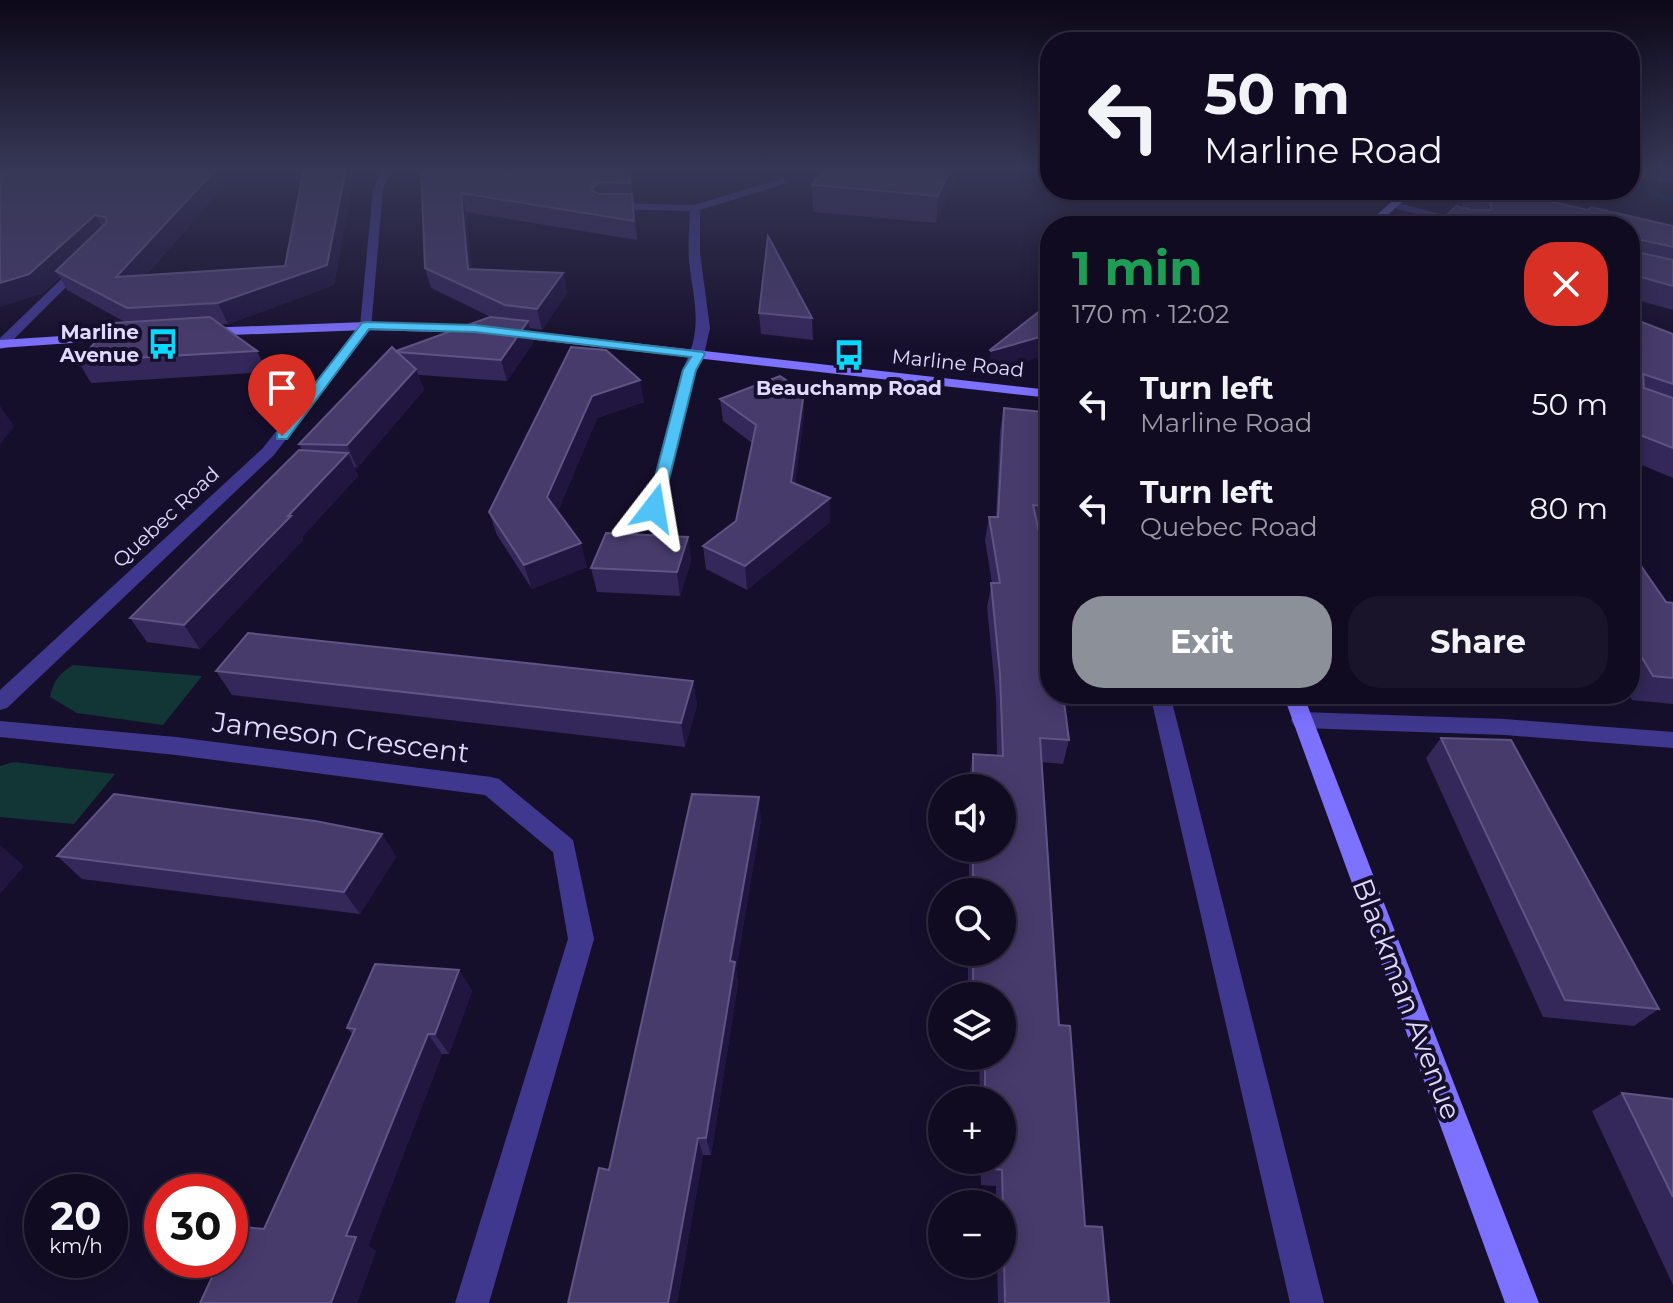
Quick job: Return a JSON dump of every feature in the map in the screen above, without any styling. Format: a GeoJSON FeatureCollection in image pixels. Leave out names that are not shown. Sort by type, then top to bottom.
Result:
{"type":"FeatureCollection","features":[{"type":"Feature","properties":{"kind":"street"},"geometry":{"type":"LineString","coordinates":[[366,326],[375,229]]}},
{"type":"Feature","properties":{"kind":"street"},"geometry":{"type":"LineString","coordinates":[[654,508],[689,370],[699,354],[706,321],[695,257],[695,229]]}},
{"type":"Feature","properties":{"kind":"street"},"geometry":{"type":"LineString","coordinates":[[0,345],[98,250]]}},
{"type":"Feature","properties":{"kind":"street","name":"Marline Road"},"geometry":{"type":"LineString","coordinates":[[194,332],[366,326],[475,329],[1040,393]]}},
{"type":"Feature","properties":{"kind":"street","name":"Quebec Road"},"geometry":{"type":"LineString","coordinates":[[0,702],[268,452],[366,326]]}},
{"type":"Feature","properties":{"kind":"street"},"geometry":{"type":"LineString","coordinates":[[0,345],[146,335]]}},
{"type":"Feature","properties":{"kind":"street"},"geometry":{"type":"LineString","coordinates":[[1162,704],[1307,1303]]}},
{"type":"Feature","properties":{"kind":"street"},"geometry":{"type":"LineString","coordinates":[[1297,707],[1673,740]]}},
{"type":"Feature","properties":{"kind":"street","name":"Blackman Avenue"},"geometry":{"type":"LineString","coordinates":[[1297,707],[1522,1303]]}},
{"type":"Feature","properties":{"kind":"street","name":"Jameson Crescent"},"geometry":{"type":"LineString","coordinates":[[0,729],[191,748],[491,786],[564,847],[581,939],[472,1303]]}},
{"type":"Feature","properties":{"kind":"green space"},"geometry":{"type":"Polygon","coordinates":[[[73,665],[202,676],[163,725],[77,713],[50,697],[57,678],[73,665]]]}},
{"type":"Feature","properties":{"kind":"green space"},"geometry":{"type":"Polygon","coordinates":[[[14,762],[115,774],[74,824],[0,817],[0,766],[14,762]]]}},
{"type":"Feature","properties":{"kind":"building"},"geometry":{"type":"Polygon","coordinates":[[[0,229],[80,229],[29,274],[0,283],[0,229]]]}},
{"type":"Feature","properties":{"kind":"building"},"geometry":{"type":"Polygon","coordinates":[[[100,229],[161,229],[116,277],[285,266],[292,229],[334,229],[327,265],[218,303],[127,308],[56,271],[100,229]]]}},
{"type":"Feature","properties":{"kind":"building"},"geometry":{"type":"Polygon","coordinates":[[[423,229],[464,229],[468,269],[563,273],[537,309],[505,305],[425,268],[423,229]]]}},
{"type":"Feature","properties":{"kind":"building"},"geometry":{"type":"Polygon","coordinates":[[[1640,229],[1673,229],[1673,247],[1640,241],[1640,229]]]}},
{"type":"Feature","properties":{"kind":"building"},"geometry":{"type":"Polygon","coordinates":[[[768,236],[812,318],[759,313],[768,236]]]}},
{"type":"Feature","properties":{"kind":"building"},"geometry":{"type":"Polygon","coordinates":[[[1640,248],[1641,253],[1673,260],[1673,286],[1640,277],[1640,248]]]}},
{"type":"Feature","properties":{"kind":"building"},"geometry":{"type":"Polygon","coordinates":[[[1040,311],[1040,337],[990,350],[1040,311]]]}},
{"type":"Feature","properties":{"kind":"building"},"geometry":{"type":"Polygon","coordinates":[[[210,317],[257,351],[78,361],[113,323],[210,317]]]}},
{"type":"Feature","properties":{"kind":"building"},"geometry":{"type":"Polygon","coordinates":[[[490,317],[528,321],[501,360],[397,352],[416,369],[347,445],[299,444],[392,347],[396,351],[490,317]]]}},
{"type":"Feature","properties":{"kind":"building"},"geometry":{"type":"Polygon","coordinates":[[[1640,321],[1673,334],[1673,384],[1643,374],[1644,388],[1673,398],[1673,448],[1640,435],[1640,321]]]}},
{"type":"Feature","properties":{"kind":"building"},"geometry":{"type":"Polygon","coordinates":[[[571,347],[606,350],[640,380],[592,396],[547,497],[581,543],[524,565],[489,512],[571,347]]]}},
{"type":"Feature","properties":{"kind":"building"},"geometry":{"type":"Polygon","coordinates":[[[780,376],[804,392],[791,482],[830,498],[745,566],[703,546],[736,521],[756,425],[720,399],[780,376]]]}},
{"type":"Feature","properties":{"kind":"building"},"geometry":{"type":"Polygon","coordinates":[[[1004,408],[1040,412],[1040,506],[1033,505],[1040,536],[1040,704],[1064,704],[1069,740],[1040,738],[1059,1025],[1070,1026],[1085,1226],[1102,1227],[1109,1303],[1005,1303],[1004,1278],[1016,1278],[1016,1190],[1002,1190],[1002,1174],[1016,1174],[1016,1086],[985,1086],[985,1070],[1016,1070],[1016,982],[973,982],[973,966],[1016,966],[1016,878],[973,878],[973,862],[1016,862],[1016,774],[973,774],[973,754],[1003,756],[1000,674],[991,583],[1000,583],[989,517],[998,517],[1004,408]]]}},
{"type":"Feature","properties":{"kind":"building"},"geometry":{"type":"Polygon","coordinates":[[[299,450],[348,453],[184,625],[130,618],[299,450]]]}},
{"type":"Feature","properties":{"kind":"building"},"geometry":{"type":"Polygon","coordinates":[[[606,533],[688,537],[677,572],[591,568],[606,533]]]}},
{"type":"Feature","properties":{"kind":"building"},"geometry":{"type":"Polygon","coordinates":[[[1640,564],[1666,602],[1673,603],[1673,678],[1653,676],[1640,655],[1640,564]]]}},
{"type":"Feature","properties":{"kind":"building"},"geometry":{"type":"Polygon","coordinates":[[[248,633],[693,681],[681,723],[216,671],[248,633]]]}},
{"type":"Feature","properties":{"kind":"building"},"geometry":{"type":"Polygon","coordinates":[[[1441,738],[1511,740],[1659,1009],[1565,1000],[1441,738]]]}},
{"type":"Feature","properties":{"kind":"building"},"geometry":{"type":"Polygon","coordinates":[[[114,794],[315,821],[382,834],[344,892],[57,856],[114,794]]]}},
{"type":"Feature","properties":{"kind":"building"},"geometry":{"type":"Polygon","coordinates":[[[692,794],[759,797],[730,961],[735,962],[706,1138],[698,1138],[668,1303],[568,1303],[599,1168],[609,1170],[692,794]]]}},
{"type":"Feature","properties":{"kind":"building"},"geometry":{"type":"Polygon","coordinates":[[[375,964],[459,970],[435,1034],[428,1034],[346,1236],[356,1237],[331,1303],[200,1303],[212,1278],[248,1278],[248,1227],[264,1229],[355,1029],[347,1028],[375,964]]]}},
{"type":"Feature","properties":{"kind":"building"},"geometry":{"type":"Polygon","coordinates":[[[1622,1093],[1673,1099],[1673,1197],[1622,1093]]]}},
{"type":"Feature","properties":{"kind":"place","name":"Marline Avenue"},"geometry":{"type":"Point","coordinates":[163,344]}},
{"type":"Feature","properties":{"kind":"place","name":"Beauchamp Road"},"geometry":{"type":"Point","coordinates":[849,355]}},
{"type":"Feature","properties":{"kind":"route"},"geometry":{"type":"LineString","coordinates":[[282,436],[366,326],[475,329],[699,354],[689,370],[654,508]]}}]}
